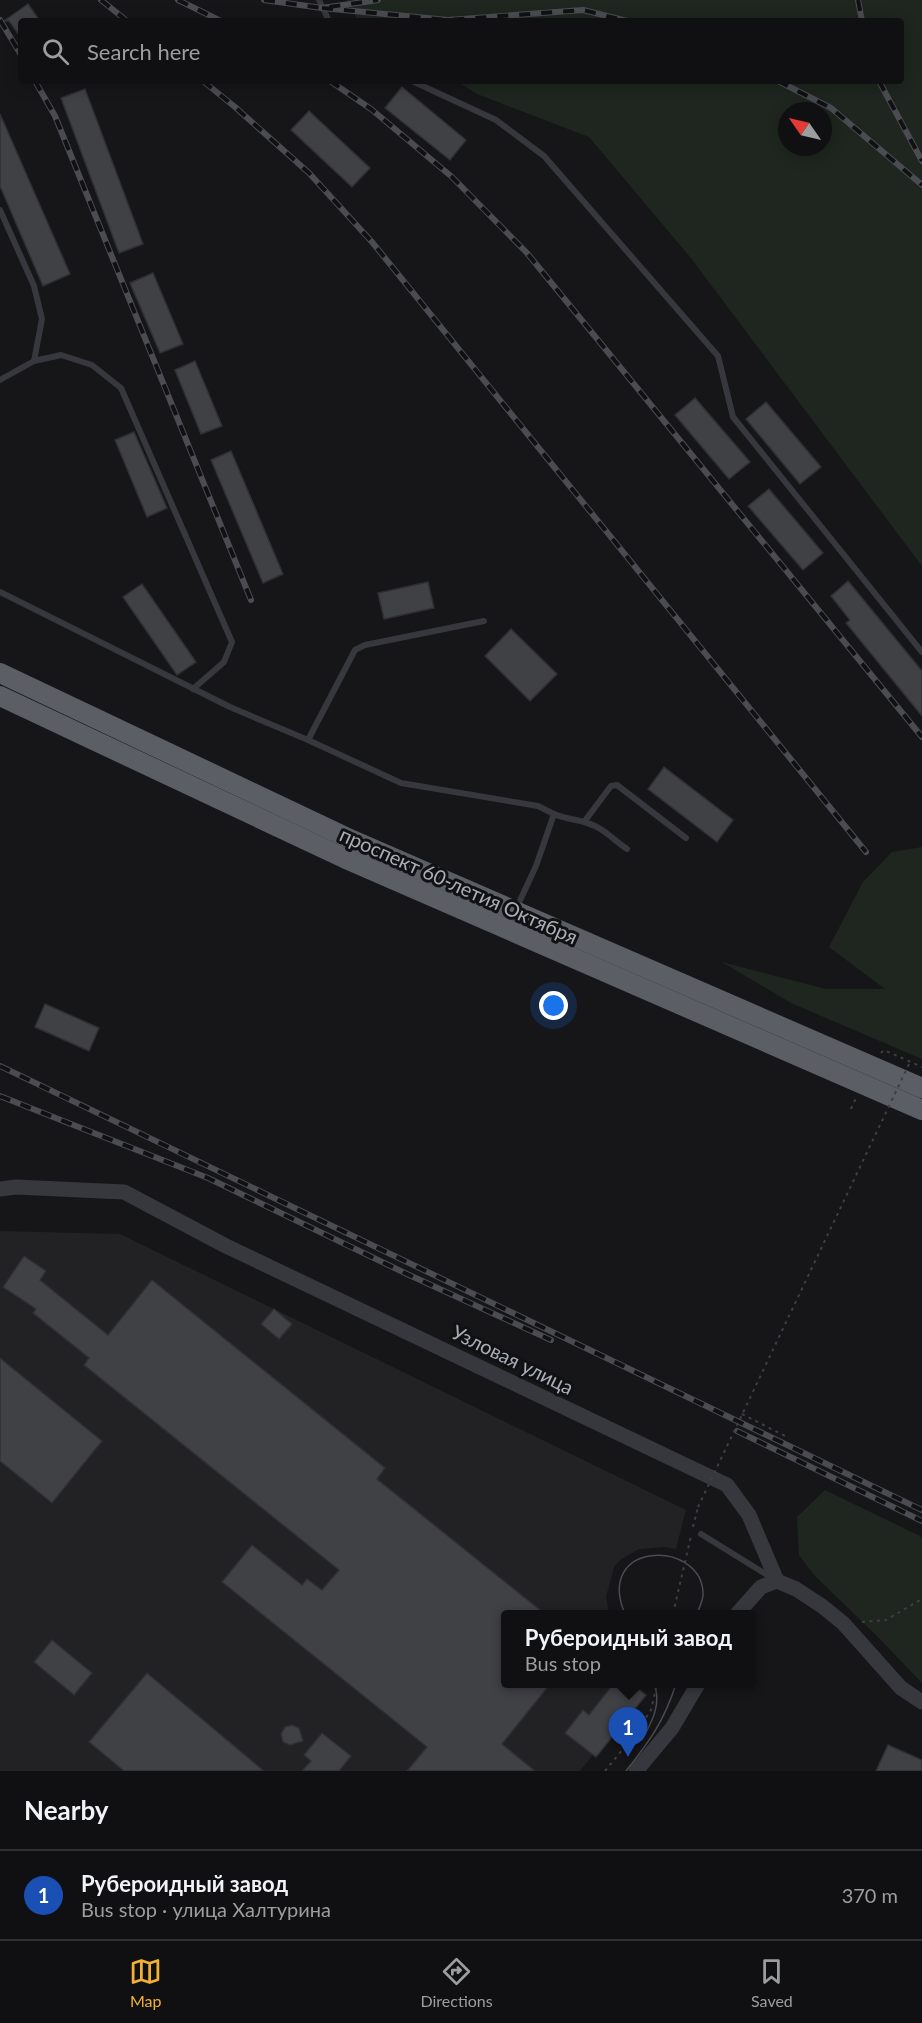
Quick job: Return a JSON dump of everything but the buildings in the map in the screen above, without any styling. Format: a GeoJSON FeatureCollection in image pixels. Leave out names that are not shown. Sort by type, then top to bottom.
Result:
{"type":"FeatureCollection","features":[{"type":"Feature","properties":{"kind":"highway","name":"проспект 60-летия Октября"},"geometry":{"type":"LineString","coordinates":[[0,673],[352,840],[922,1088]]}},
{"type":"Feature","properties":{"kind":"highway","name":"проспект 60-летия Октября"},"geometry":{"type":"LineString","coordinates":[[0,696],[344,858],[922,1110]]}},
{"type":"Feature","properties":{"kind":"street","name":"Узловая улица"},"geometry":{"type":"LineString","coordinates":[[0,1189],[16,1187],[124,1192],[226,1246],[727,1485],[749,1515],[777,1581]]}},
{"type":"Feature","properties":{"kind":"street"},"geometry":{"type":"LineString","coordinates":[[741,1610],[761,1587],[777,1581],[804,1594],[843,1623],[901,1688],[922,1702]]}},
{"type":"Feature","properties":{"kind":"street"},"geometry":{"type":"LineString","coordinates":[[636,1771],[672,1728],[695,1688]]}},
{"type":"Feature","properties":{"kind":"lane"},"geometry":{"type":"LineString","coordinates":[[319,0],[328,18]]}},
{"type":"Feature","properties":{"kind":"lane"},"geometry":{"type":"LineString","coordinates":[[418,84],[496,120],[544,156],[718,356],[733,417],[922,652]]}},
{"type":"Feature","properties":{"kind":"lane"},"geometry":{"type":"LineString","coordinates":[[0,210],[34,286],[42,319],[34,361]]}},
{"type":"Feature","properties":{"kind":"lane"},"geometry":{"type":"LineString","coordinates":[[0,380],[34,361],[61,355],[93,365],[122,388],[232,642],[224,662],[193,689]]}},
{"type":"Feature","properties":{"kind":"lane"},"geometry":{"type":"LineString","coordinates":[[0,592],[230,707],[401,783],[538,806],[565,819],[584,822],[603,831],[627,849]]}},
{"type":"Feature","properties":{"kind":"lane"},"geometry":{"type":"LineString","coordinates":[[308,740],[355,650],[365,645],[484,621]]}},
{"type":"Feature","properties":{"kind":"lane"},"geometry":{"type":"LineString","coordinates":[[584,822],[611,786],[617,786],[686,838]]}},
{"type":"Feature","properties":{"kind":"lane"},"geometry":{"type":"LineString","coordinates":[[507,929],[536,866],[554,814]]}},
{"type":"Feature","properties":{"kind":"lane"},"geometry":{"type":"LineString","coordinates":[[701,1534],[777,1581]]}},
{"type":"Feature","properties":{"kind":"path"},"geometry":{"type":"LineString","coordinates":[[884,1050],[922,1067]]}},
{"type":"Feature","properties":{"kind":"path"},"geometry":{"type":"LineString","coordinates":[[674,1610],[698,1507],[910,1062]]}},
{"type":"Feature","properties":{"kind":"path"},"geometry":{"type":"LineString","coordinates":[[742,1414],[787,1437]]}},
{"type":"Feature","properties":{"kind":"path"},"geometry":{"type":"LineString","coordinates":[[843,1623],[886,1620],[922,1599]]}},
{"type":"Feature","properties":{"kind":"path"},"geometry":{"type":"LineString","coordinates":[[605,1771],[636,1733],[651,1710],[656,1688]]}},
{"type":"Feature","properties":{"kind":"shaded area"},"geometry":{"type":"Polygon","coordinates":[[[347,0],[922,0],[922,566],[690,257],[589,137],[477,94],[461,84],[904,84],[904,18],[356,18],[347,0]]]}},
{"type":"Feature","properties":{"kind":"shaded area"},"geometry":{"type":"Polygon","coordinates":[[[922,847],[922,1059],[791,1003],[722,962],[826,989],[885,989],[829,947],[863,882],[892,852],[922,847]]]}},
{"type":"Feature","properties":{"kind":"shaded area"},"geometry":{"type":"Polygon","coordinates":[[[0,1231],[120,1234],[686,1510],[676,1549],[664,1547],[639,1549],[620,1560],[614,1567],[606,1597],[608,1610],[501,1610],[501,1688],[626,1688],[638,1698],[580,1771],[0,1771],[0,1231]]]}},
{"type":"Feature","properties":{"kind":"shaded area"},"geometry":{"type":"Polygon","coordinates":[[[825,1490],[922,1537],[922,1683],[815,1576],[799,1555],[797,1517],[825,1490]]]}},
{"type":"Feature","properties":{"kind":"tram line"},"geometry":{"type":"LineString","coordinates":[[624,1610],[619,1590],[624,1572],[635,1561],[651,1556],[669,1556],[685,1563],[698,1575],[703,1592],[698,1610]]}},
{"type":"Feature","properties":{"kind":"tram line"},"geometry":{"type":"LineString","coordinates":[[642,1740],[656,1705],[655,1688]]}},
{"type":"Feature","properties":{"kind":"tram line"},"geometry":{"type":"LineString","coordinates":[[626,1771],[655,1730],[674,1688]]}},
{"type":"Feature","properties":{"kind":"railway"},"geometry":{"type":"LineString","coordinates":[[101,0],[123,18]]}},
{"type":"Feature","properties":{"kind":"railway"},"geometry":{"type":"LineString","coordinates":[[178,0],[215,18]]}},
{"type":"Feature","properties":{"kind":"railway"},"geometry":{"type":"LineString","coordinates":[[264,0],[322,8],[378,0]]}},
{"type":"Feature","properties":{"kind":"railway"},"geometry":{"type":"LineString","coordinates":[[858,0],[861,18]]}},
{"type":"Feature","properties":{"kind":"railway"},"geometry":{"type":"LineString","coordinates":[[322,8],[427,18]]}},
{"type":"Feature","properties":{"kind":"railway"},"geometry":{"type":"LineString","coordinates":[[475,18],[583,10],[615,18]]}},
{"type":"Feature","properties":{"kind":"railway"},"geometry":{"type":"LineString","coordinates":[[0,20],[18,50]]}},
{"type":"Feature","properties":{"kind":"railway"},"geometry":{"type":"LineString","coordinates":[[37,84],[55,116],[251,600]]}},
{"type":"Feature","properties":{"kind":"railway"},"geometry":{"type":"LineString","coordinates":[[207,84],[309,173],[372,242],[866,852]]}},
{"type":"Feature","properties":{"kind":"railway"},"geometry":{"type":"LineString","coordinates":[[334,84],[371,109],[452,177],[527,253],[922,737]]}},
{"type":"Feature","properties":{"kind":"railway"},"geometry":{"type":"LineString","coordinates":[[784,84],[831,108],[922,185]]}},
{"type":"Feature","properties":{"kind":"railway"},"geometry":{"type":"LineString","coordinates":[[881,84],[922,161]]}},
{"type":"Feature","properties":{"kind":"railway"},"geometry":{"type":"LineString","coordinates":[[0,1066],[922,1510]]}},
{"type":"Feature","properties":{"kind":"railway"},"geometry":{"type":"LineString","coordinates":[[0,1096],[208,1178],[407,1274],[551,1340]]}},
{"type":"Feature","properties":{"kind":"railway"},"geometry":{"type":"LineString","coordinates":[[737,1431],[922,1521]]}},
{"type":"Feature","properties":{"kind":"place","name":"Рубероидный завод"},"geometry":{"type":"Point","coordinates":[628,1757]}}]}
